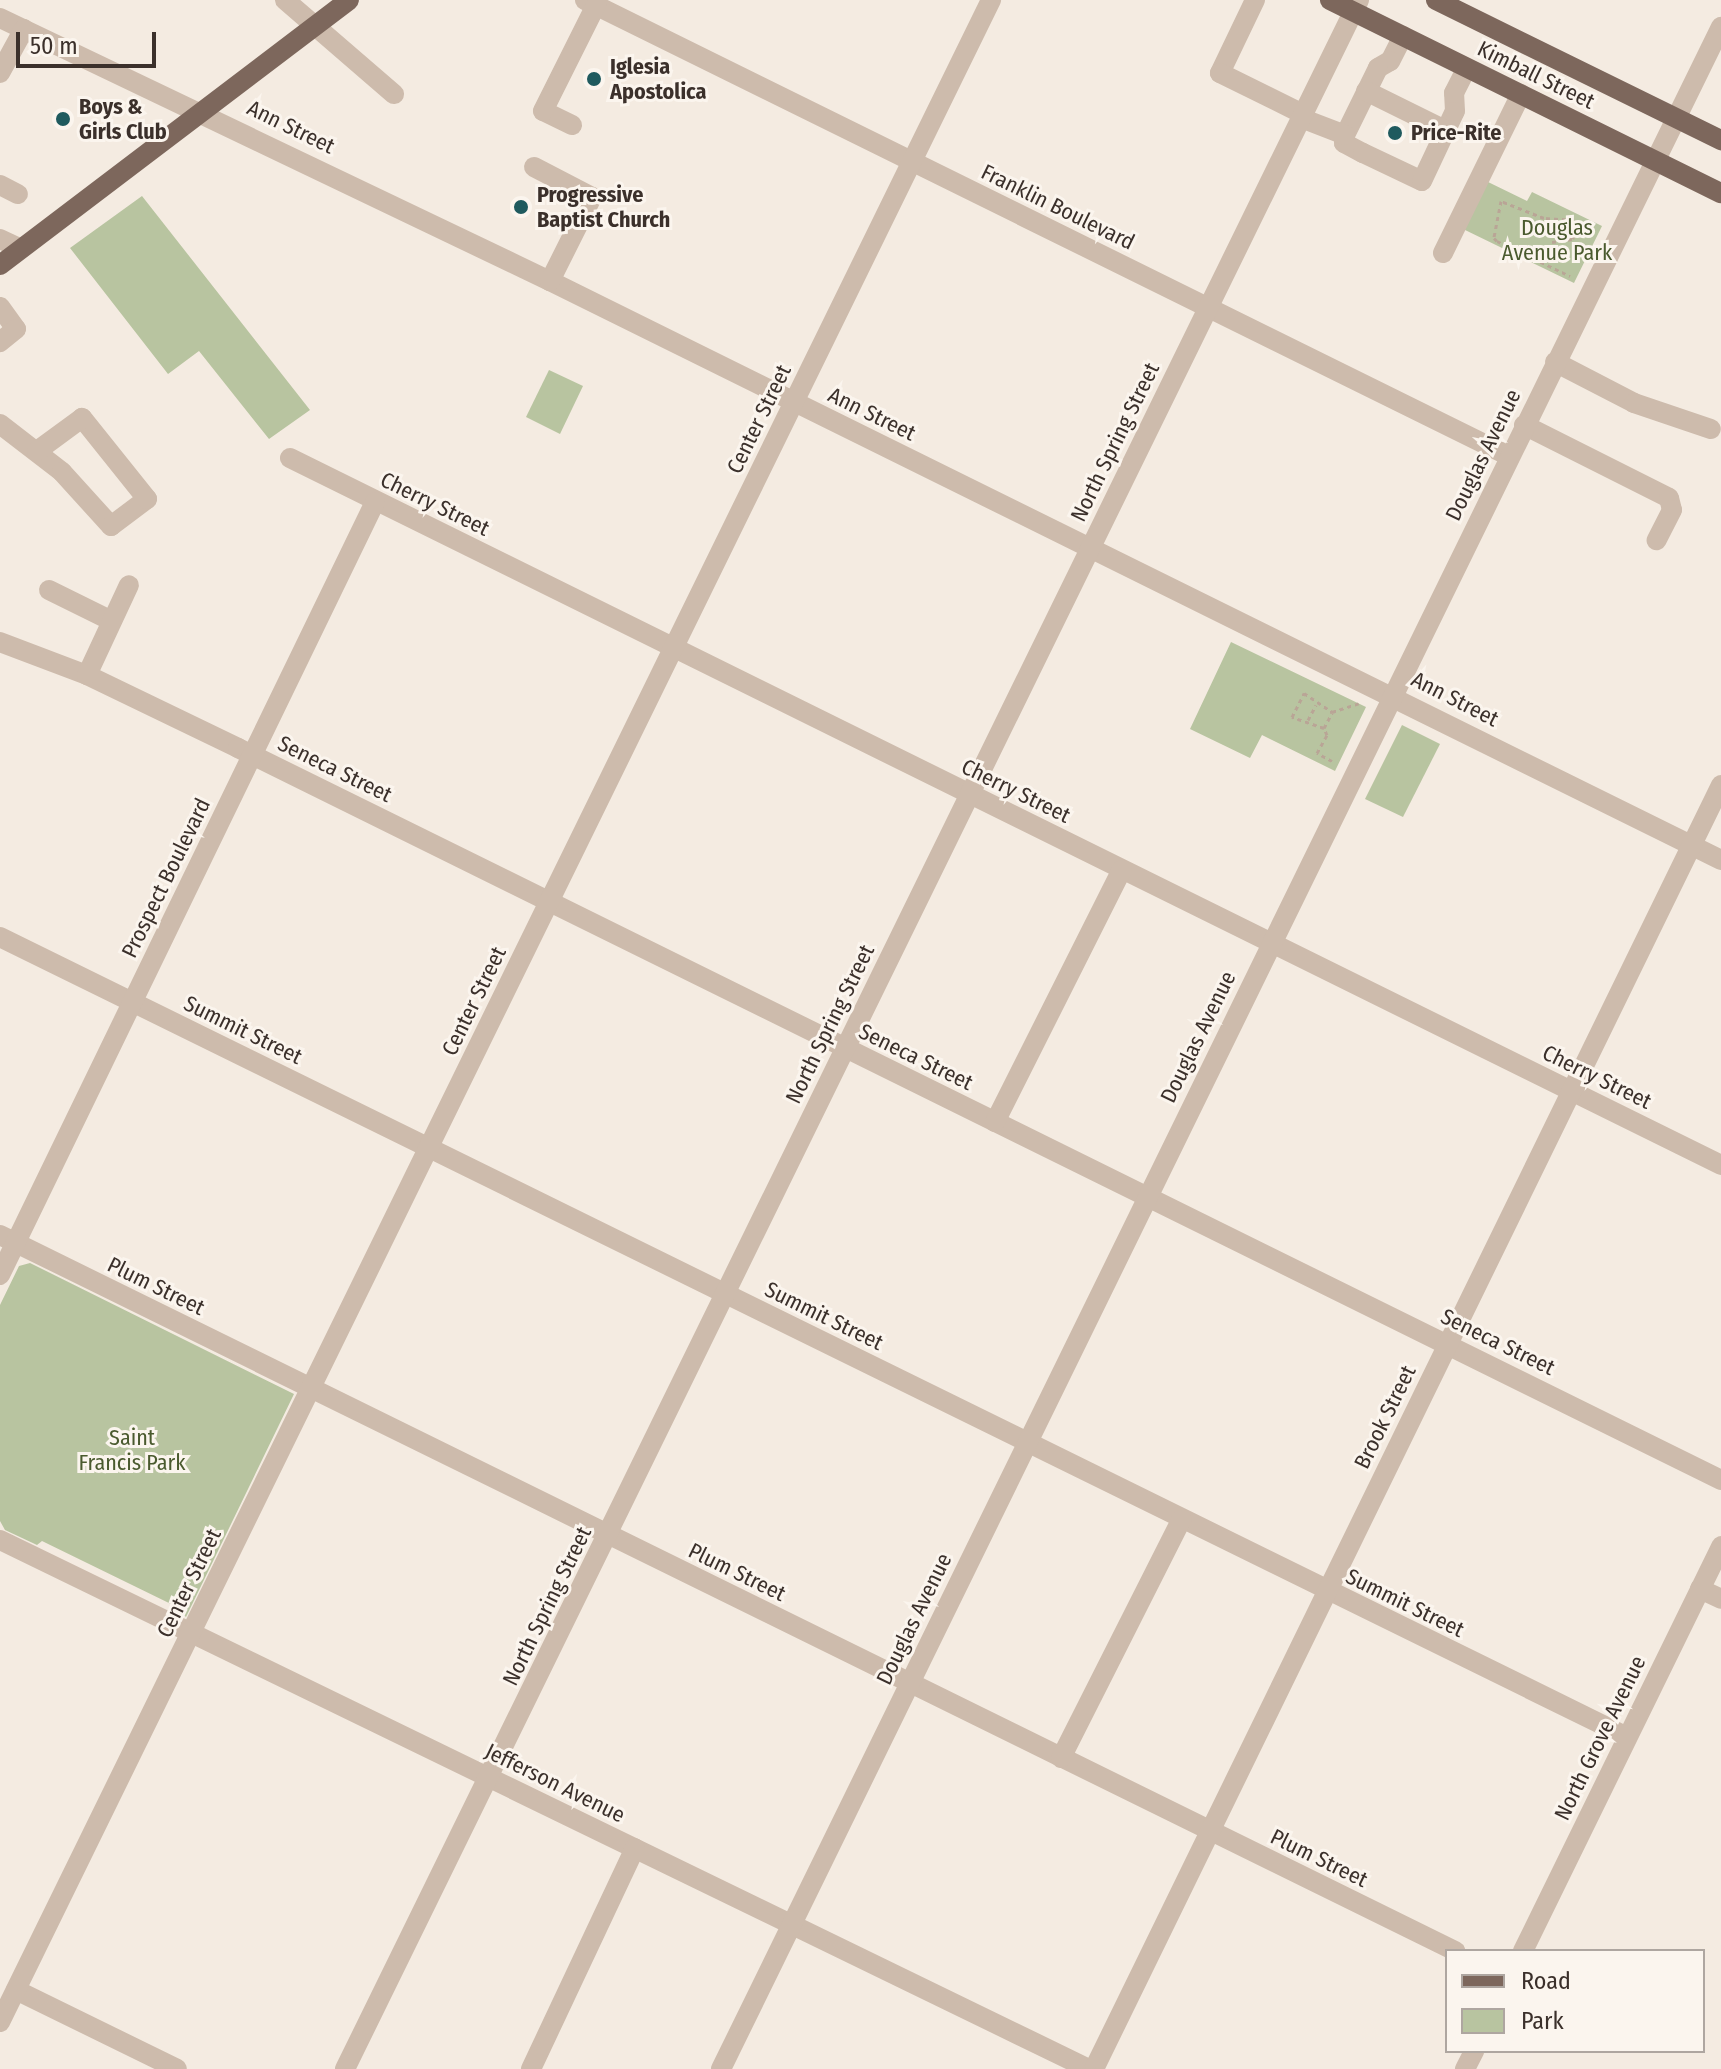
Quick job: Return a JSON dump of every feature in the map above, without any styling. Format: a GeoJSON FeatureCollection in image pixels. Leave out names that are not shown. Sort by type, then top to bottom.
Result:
{"type":"FeatureCollection","features":[{"type":"Feature","properties":{"kind":"main road"},"geometry":{"type":"LineString","coordinates":[[0,265],[349,0]]}},
{"type":"Feature","properties":{"kind":"main road","name":"Kimball Street"},"geometry":{"type":"LineString","coordinates":[[1330,0],[1356,6],[1403,36],[1721,193]]}},
{"type":"Feature","properties":{"kind":"main road","name":"Kimball Street"},"geometry":{"type":"LineString","coordinates":[[1436,0],[1721,140]]}},
{"type":"Feature","properties":{"kind":"street"},"geometry":{"type":"LineString","coordinates":[[285,0],[394,94]]}},
{"type":"Feature","properties":{"kind":"street","name":"Center Street"},"geometry":{"type":"LineString","coordinates":[[0,2022],[991,0]]}},
{"type":"Feature","properties":{"kind":"street"},"geometry":{"type":"LineString","coordinates":[[1255,0],[1220,73],[1345,135]]}},
{"type":"Feature","properties":{"kind":"street"},"geometry":{"type":"LineString","coordinates":[[572,125],[543,111],[590,3]]}},
{"type":"Feature","properties":{"kind":"street","name":"Franklin Boulevard"},"geometry":{"type":"LineString","coordinates":[[590,3],[1509,456]]}},
{"type":"Feature","properties":{"kind":"street","name":"North Spring Street"},"geometry":{"type":"LineString","coordinates":[[345,2069],[1356,6]]}},
{"type":"Feature","properties":{"kind":"street","name":"Ann Street"},"geometry":{"type":"LineString","coordinates":[[0,18],[202,110],[1393,695],[1721,860]]}},
{"type":"Feature","properties":{"kind":"street","name":"Douglas Avenue"},"geometry":{"type":"LineString","coordinates":[[721,2069],[1721,27]]}},
{"type":"Feature","properties":{"kind":"street"},"geometry":{"type":"LineString","coordinates":[[0,73],[24,29]]}},
{"type":"Feature","properties":{"kind":"street"},"geometry":{"type":"LineString","coordinates":[[1403,36],[1366,91],[1344,143],[1422,181],[1445,130],[1467,68]]}},
{"type":"Feature","properties":{"kind":"street"},"geometry":{"type":"LineString","coordinates":[[1366,91],[1445,130]]}},
{"type":"Feature","properties":{"kind":"street"},"geometry":{"type":"LineString","coordinates":[[1443,253],[1521,94]]}},
{"type":"Feature","properties":{"kind":"street"},"geometry":{"type":"LineString","coordinates":[[534,167],[592,197],[550,281]]}},
{"type":"Feature","properties":{"kind":"street"},"geometry":{"type":"LineString","coordinates":[[0,239],[21,249]]}},
{"type":"Feature","properties":{"kind":"street"},"geometry":{"type":"LineString","coordinates":[[0,307],[16,329],[0,342]]}},
{"type":"Feature","properties":{"kind":"street"},"geometry":{"type":"LineString","coordinates":[[1555,362],[1634,403],[1711,429]]}},
{"type":"Feature","properties":{"kind":"street"},"geometry":{"type":"LineString","coordinates":[[0,424],[37,451],[111,526],[147,499],[82,418],[37,451]]}},
{"type":"Feature","properties":{"kind":"street"},"geometry":{"type":"LineString","coordinates":[[1524,425],[1669,498],[1672,510],[1657,540]]}},
{"type":"Feature","properties":{"kind":"street","name":"Cherry Street"},"geometry":{"type":"LineString","coordinates":[[290,458],[1721,1165]]}},
{"type":"Feature","properties":{"kind":"street","name":"Prospect Boulevard"},"geometry":{"type":"LineString","coordinates":[[0,1275],[8,1238],[132,1003],[375,502]]}},
{"type":"Feature","properties":{"kind":"street"},"geometry":{"type":"LineString","coordinates":[[87,675],[129,585]]}},
{"type":"Feature","properties":{"kind":"street"},"geometry":{"type":"LineString","coordinates":[[49,590],[112,621]]}},
{"type":"Feature","properties":{"kind":"street","name":"Seneca Street"},"geometry":{"type":"LineString","coordinates":[[0,642],[87,675],[253,755],[1721,1480]]}},
{"type":"Feature","properties":{"kind":"street","name":"Brook Street"},"geometry":{"type":"LineString","coordinates":[[1091,2069],[1721,785]]}},
{"type":"Feature","properties":{"kind":"street"},"geometry":{"type":"LineString","coordinates":[[995,1122],[1122,870]]}},
{"type":"Feature","properties":{"kind":"street","name":"Summit Street"},"geometry":{"type":"LineString","coordinates":[[0,937],[1327,1593],[1627,1737]]}},
{"type":"Feature","properties":{"kind":"street","name":"Plum Street"},"geometry":{"type":"LineString","coordinates":[[8,1238],[1451,1949]]}},
{"type":"Feature","properties":{"kind":"street"},"geometry":{"type":"LineString","coordinates":[[1061,1758],[1181,1520]]}},
{"type":"Feature","properties":{"kind":"street","name":"Jefferson Avenue"},"geometry":{"type":"LineString","coordinates":[[0,1540],[1091,2069]]}},
{"type":"Feature","properties":{"kind":"street","name":"North Grove Avenue"},"geometry":{"type":"LineString","coordinates":[[1524,1949],[1721,1546]]}},
{"type":"Feature","properties":{"kind":"street"},"geometry":{"type":"LineString","coordinates":[[1700,1589],[1721,1599]]}},
{"type":"Feature","properties":{"kind":"street"},"geometry":{"type":"LineString","coordinates":[[531,2069],[635,1848]]}},
{"type":"Feature","properties":{"kind":"street"},"geometry":{"type":"LineString","coordinates":[[16,1990],[177,2069]]}},
{"type":"Feature","properties":{"kind":"path"},"geometry":{"type":"LineString","coordinates":[[1542,263],[1552,242],[1573,239],[1574,220],[1544,218],[1508,199],[1501,201],[1494,238],[1542,263],[1570,276]]}},
{"type":"Feature","properties":{"kind":"path"},"geometry":{"type":"LineString","coordinates":[[1332,712],[1304,693],[1292,717],[1324,728],[1327,735],[1317,753],[1332,761]]}},
{"type":"Feature","properties":{"kind":"path"},"geometry":{"type":"LineString","coordinates":[[1324,728],[1332,712],[1361,702]]}},
{"type":"Feature","properties":{"kind":"path"},"geometry":{"type":"LineString","coordinates":[[1308,720],[1316,704]]}},
{"type":"Feature","properties":{"kind":"green space","name":"Douglas Avenue Park"},"geometry":{"type":"Polygon","coordinates":[[[1486,181],[1527,201],[1532,192],[1602,226],[1574,283],[1463,229],[1486,181]]]}},
{"type":"Feature","properties":{"kind":"green space"},"geometry":{"type":"Polygon","coordinates":[[[142,196],[310,410],[269,439],[199,351],[168,374],[70,248],[142,196]]]}},
{"type":"Feature","properties":{"kind":"green space"},"geometry":{"type":"Polygon","coordinates":[[[549,370],[583,386],[560,434],[526,417],[549,370]]]}},
{"type":"Feature","properties":{"kind":"green space"},"geometry":{"type":"Polygon","coordinates":[[[1231,642],[1366,707],[1335,771],[1262,735],[1250,758],[1190,729],[1231,642]]]}},
{"type":"Feature","properties":{"kind":"green space"},"geometry":{"type":"Polygon","coordinates":[[[1402,725],[1440,744],[1403,817],[1365,799],[1402,725]]]}},
{"type":"Feature","properties":{"kind":"green space","name":"Saint Francis Park"},"geometry":{"type":"Polygon","coordinates":[[[30,1263],[294,1394],[186,1617],[173,1605],[42,1541],[37,1545],[5,1530],[0,1521],[0,1305],[19,1266],[30,1263]]]}},
{"type":"Feature","properties":{"kind":"place","name":"Iglesia Apostolica"},"geometry":{"type":"Point","coordinates":[594,79]}},
{"type":"Feature","properties":{"kind":"place","name":"Boys & Girls Club"},"geometry":{"type":"Point","coordinates":[63,119]}},
{"type":"Feature","properties":{"kind":"place","name":"Price-Rite"},"geometry":{"type":"Point","coordinates":[1395,133]}},
{"type":"Feature","properties":{"kind":"place","name":"Progressive Baptist Church"},"geometry":{"type":"Point","coordinates":[521,207]}}]}
